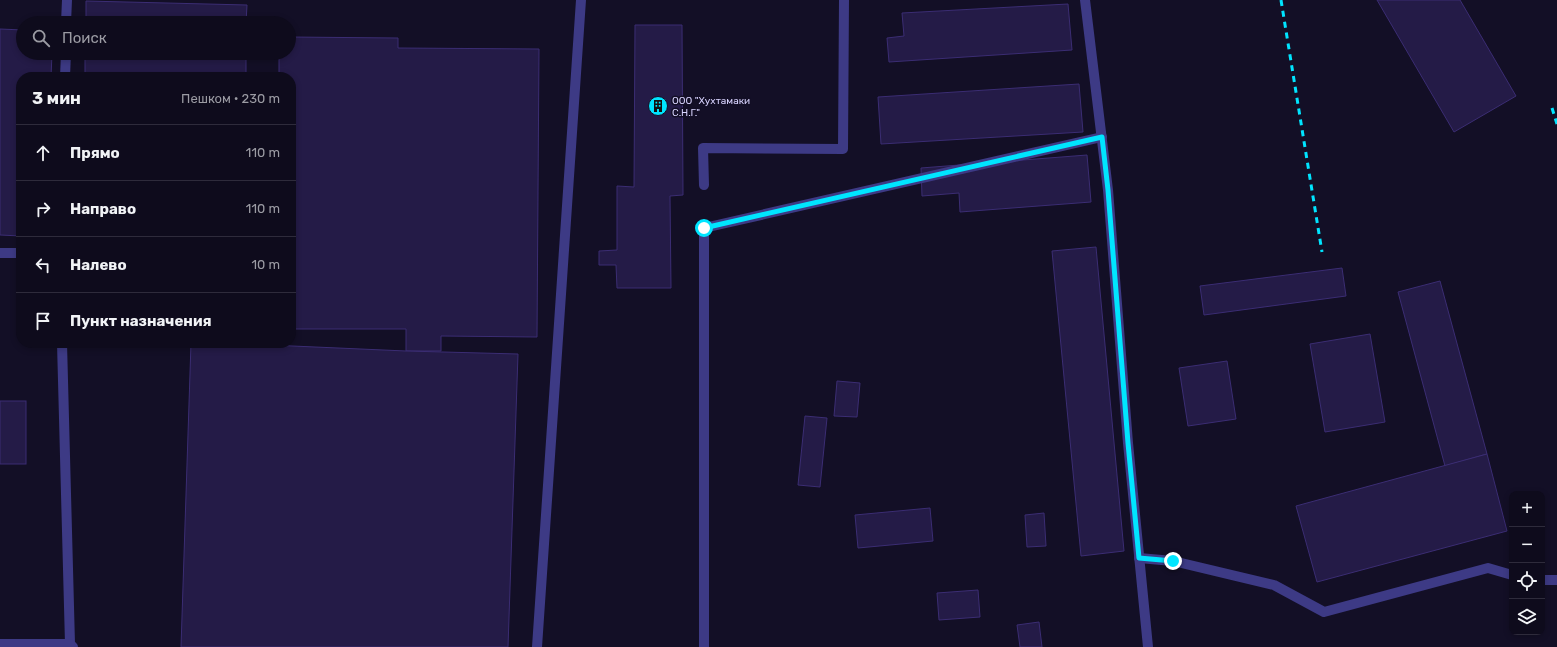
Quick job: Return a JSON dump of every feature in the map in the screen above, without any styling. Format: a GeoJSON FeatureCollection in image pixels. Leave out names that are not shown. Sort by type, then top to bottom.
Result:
{"type":"FeatureCollection","features":[{"type":"Feature","properties":{"kind":"street"},"geometry":{"type":"LineString","coordinates":[[66,16],[67,0]]}},
{"type":"Feature","properties":{"kind":"street"},"geometry":{"type":"LineString","coordinates":[[537,647],[581,0]]}},
{"type":"Feature","properties":{"kind":"street"},"geometry":{"type":"LineString","coordinates":[[704,185],[703,148],[843,149],[844,0]]}},
{"type":"Feature","properties":{"kind":"street"},"geometry":{"type":"LineString","coordinates":[[1085,0],[1108,190],[1127,435],[1148,647]]}},
{"type":"Feature","properties":{"kind":"street"},"geometry":{"type":"LineString","coordinates":[[65,72],[66,60]]}},
{"type":"Feature","properties":{"kind":"street"},"geometry":{"type":"LineString","coordinates":[[704,647],[704,228],[1102,137]]}},
{"type":"Feature","properties":{"kind":"street"},"geometry":{"type":"LineString","coordinates":[[0,253],[16,253]]}},
{"type":"Feature","properties":{"kind":"street"},"geometry":{"type":"LineString","coordinates":[[0,644],[71,646],[62,348]]}},
{"type":"Feature","properties":{"kind":"street"},"geometry":{"type":"LineString","coordinates":[[1139,558],[1173,561],[1274,585],[1324,612],[1488,568],[1509,574]]}},
{"type":"Feature","properties":{"kind":"street"},"geometry":{"type":"LineString","coordinates":[[1545,580],[1557,580]]}},
{"type":"Feature","properties":{"kind":"building"},"geometry":{"type":"Polygon","coordinates":[[[1377,0],[1460,0],[1516,96],[1454,132],[1377,0]]]}},
{"type":"Feature","properties":{"kind":"building"},"geometry":{"type":"Polygon","coordinates":[[[86,1],[247,5],[246,16],[86,16],[86,1]]]}},
{"type":"Feature","properties":{"kind":"building"},"geometry":{"type":"Polygon","coordinates":[[[1068,4],[1072,50],[889,62],[887,38],[904,36],[902,13],[1068,4]]]}},
{"type":"Feature","properties":{"kind":"building","name":"ООО \"Хухтамаки С.Н.Г.\""},"geometry":{"type":"Polygon","coordinates":[[[635,25],[682,25],[683,195],[670,196],[671,288],[617,288],[616,265],[599,265],[599,251],[617,250],[617,186],[634,187],[635,25]]]}},
{"type":"Feature","properties":{"kind":"building"},"geometry":{"type":"Polygon","coordinates":[[[0,29],[16,30],[16,60],[52,60],[51,72],[16,72],[16,236],[0,235],[0,29]]]}},
{"type":"Feature","properties":{"kind":"building"},"geometry":{"type":"Polygon","coordinates":[[[296,37],[398,38],[398,48],[539,49],[537,337],[441,336],[441,351],[406,351],[406,329],[296,329],[296,72],[279,72],[279,60],[296,60],[296,37]]]}},
{"type":"Feature","properties":{"kind":"building"},"geometry":{"type":"Polygon","coordinates":[[[85,60],[246,60],[246,72],[85,72],[85,60]]]}},
{"type":"Feature","properties":{"kind":"building"},"geometry":{"type":"Polygon","coordinates":[[[1079,84],[1083,132],[881,144],[878,97],[1079,84]]]}},
{"type":"Feature","properties":{"kind":"building"},"geometry":{"type":"Polygon","coordinates":[[[1087,155],[1091,202],[960,212],[959,193],[922,196],[921,168],[1087,155]]]}},
{"type":"Feature","properties":{"kind":"building"},"geometry":{"type":"Polygon","coordinates":[[[1096,247],[1124,551],[1081,556],[1052,251],[1096,247]]]}},
{"type":"Feature","properties":{"kind":"building"},"geometry":{"type":"Polygon","coordinates":[[[1342,268],[1346,296],[1204,315],[1200,286],[1342,268]]]}},
{"type":"Feature","properties":{"kind":"building"},"geometry":{"type":"Polygon","coordinates":[[[1440,281],[1487,454],[1445,466],[1398,292],[1440,281]]]}},
{"type":"Feature","properties":{"kind":"building"},"geometry":{"type":"Polygon","coordinates":[[[1370,334],[1385,422],[1325,432],[1310,344],[1370,334]]]}},
{"type":"Feature","properties":{"kind":"building"},"geometry":{"type":"Polygon","coordinates":[[[296,346],[518,354],[508,647],[181,647],[191,348],[296,348],[296,346]]]}},
{"type":"Feature","properties":{"kind":"building"},"geometry":{"type":"Polygon","coordinates":[[[1227,361],[1236,419],[1188,426],[1179,368],[1227,361]]]}},
{"type":"Feature","properties":{"kind":"building"},"geometry":{"type":"Polygon","coordinates":[[[837,381],[860,383],[857,417],[834,416],[837,381]]]}},
{"type":"Feature","properties":{"kind":"building"},"geometry":{"type":"Polygon","coordinates":[[[0,401],[26,401],[26,464],[0,464],[0,401]]]}},
{"type":"Feature","properties":{"kind":"building"},"geometry":{"type":"Polygon","coordinates":[[[805,416],[827,418],[820,487],[798,485],[805,416]]]}},
{"type":"Feature","properties":{"kind":"building"},"geometry":{"type":"Polygon","coordinates":[[[1487,454],[1507,531],[1317,582],[1296,506],[1487,454]]]}},
{"type":"Feature","properties":{"kind":"building"},"geometry":{"type":"Polygon","coordinates":[[[930,508],[933,541],[858,548],[855,515],[930,508]]]}},
{"type":"Feature","properties":{"kind":"building"},"geometry":{"type":"Polygon","coordinates":[[[1044,513],[1046,546],[1027,547],[1025,515],[1044,513]]]}},
{"type":"Feature","properties":{"kind":"building"},"geometry":{"type":"Polygon","coordinates":[[[978,590],[980,617],[939,620],[937,593],[978,590]]]}},
{"type":"Feature","properties":{"kind":"building"},"geometry":{"type":"Polygon","coordinates":[[[1039,622],[1042,647],[1020,647],[1017,625],[1039,622]]]}},
{"type":"Feature","properties":{"kind":"railway"},"geometry":{"type":"LineString","coordinates":[[1281,0],[1322,252]]}},
{"type":"Feature","properties":{"kind":"railway"},"geometry":{"type":"LineString","coordinates":[[1552,108],[1557,124]]}},
{"type":"Feature","properties":{"kind":"place","name":"ООО \"Хухтамаки С.Н.Г.\""},"geometry":{"type":"Point","coordinates":[658,106]}},
{"type":"Feature","properties":{"kind":"route"},"geometry":{"type":"LineString","coordinates":[[704,228],[1102,137],[1108,190],[1128,443],[1139,558],[1173,561]]}}]}
